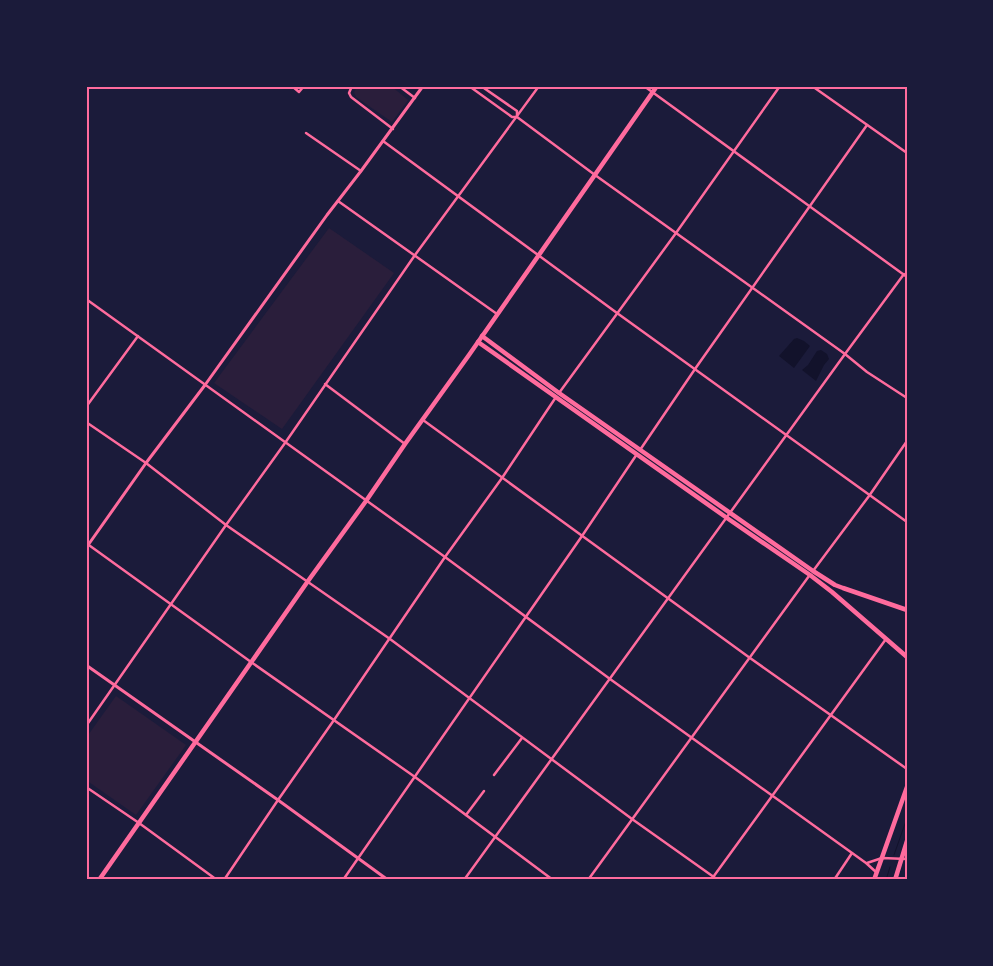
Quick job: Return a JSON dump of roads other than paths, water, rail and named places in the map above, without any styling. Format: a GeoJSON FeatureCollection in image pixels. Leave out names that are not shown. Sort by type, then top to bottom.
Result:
{"type":"FeatureCollection","features":[{"type":"Feature","properties":{"kind":"main road"},"geometry":{"type":"LineString","coordinates":[[98,880],[657,86]]}},
{"type":"Feature","properties":{"kind":"main road"},"geometry":{"type":"LineString","coordinates":[[482,336],[727,518],[812,573],[843,588],[907,610]]}},
{"type":"Feature","properties":{"kind":"main road"},"geometry":{"type":"LineString","coordinates":[[478,342],[556,398],[730,513],[812,573],[907,657]]}},
{"type":"Feature","properties":{"kind":"main road"},"geometry":{"type":"LineString","coordinates":[[874,880],[907,787]]}},
{"type":"Feature","properties":{"kind":"main road"},"geometry":{"type":"LineString","coordinates":[[895,880],[907,841]]}},
{"type":"Feature","properties":{"kind":"street"},"geometry":{"type":"LineString","coordinates":[[292,86],[299,92],[304,86]]}},
{"type":"Feature","properties":{"kind":"street"},"geometry":{"type":"LineString","coordinates":[[352,86],[349,93],[351,97],[393,128]]}},
{"type":"Feature","properties":{"kind":"street"},"geometry":{"type":"LineString","coordinates":[[398,86],[415,98]]}},
{"type":"Feature","properties":{"kind":"street"},"geometry":{"type":"LineString","coordinates":[[423,86],[87,545],[415,777],[553,880]]}},
{"type":"Feature","properties":{"kind":"street"},"geometry":{"type":"LineString","coordinates":[[469,86],[512,117],[517,117],[868,372],[907,398]]}},
{"type":"Feature","properties":{"kind":"street"},"geometry":{"type":"LineString","coordinates":[[481,86],[516,111],[517,117]]}},
{"type":"Feature","properties":{"kind":"street"},"geometry":{"type":"LineString","coordinates":[[86,726],[415,255],[539,86]]}},
{"type":"Feature","properties":{"kind":"street"},"geometry":{"type":"LineString","coordinates":[[464,880],[494,836],[552,759],[845,354],[905,276],[644,86]]}},
{"type":"Feature","properties":{"kind":"street"},"geometry":{"type":"LineString","coordinates":[[224,880],[559,393],[780,86]]}},
{"type":"Feature","properties":{"kind":"street"},"geometry":{"type":"LineString","coordinates":[[812,86],[907,153]]}},
{"type":"Feature","properties":{"kind":"street"},"geometry":{"type":"LineString","coordinates":[[343,880],[582,536],[695,369],[867,125]]}},
{"type":"Feature","properties":{"kind":"street"},"geometry":{"type":"LineString","coordinates":[[306,133],[361,171]]}},
{"type":"Feature","properties":{"kind":"street"},"geometry":{"type":"LineString","coordinates":[[383,141],[538,256],[907,522]]}},
{"type":"Feature","properties":{"kind":"street"},"geometry":{"type":"LineString","coordinates":[[338,201],[497,314]]}},
{"type":"Feature","properties":{"kind":"street"},"geometry":{"type":"LineString","coordinates":[[86,299],[445,557],[691,738],[866,863],[876,873]]}},
{"type":"Feature","properties":{"kind":"street"},"geometry":{"type":"LineString","coordinates":[[86,407],[138,336]]}},
{"type":"Feature","properties":{"kind":"street"},"geometry":{"type":"LineString","coordinates":[[325,384],[405,444]]}},
{"type":"Feature","properties":{"kind":"street"},"geometry":{"type":"LineString","coordinates":[[422,419],[750,658],[907,769]]}},
{"type":"Feature","properties":{"kind":"street"},"geometry":{"type":"LineString","coordinates":[[86,422],[146,463],[226,524],[390,639],[632,819],[718,880]]}},
{"type":"Feature","properties":{"kind":"street"},"geometry":{"type":"LineString","coordinates":[[588,880],[869,496],[907,441]]}},
{"type":"Feature","properties":{"kind":"street"},"geometry":{"type":"LineString","coordinates":[[710,880],[886,639]]}},
{"type":"Feature","properties":{"kind":"street"},"geometry":{"type":"LineString","coordinates":[[86,665],[388,880]]}},
{"type":"Feature","properties":{"kind":"street"},"geometry":{"type":"LineString","coordinates":[[494,775],[522,738]]}},
{"type":"Feature","properties":{"kind":"street"},"geometry":{"type":"LineString","coordinates":[[86,787],[217,880]]}},
{"type":"Feature","properties":{"kind":"street"},"geometry":{"type":"LineString","coordinates":[[466,815],[484,791]]}},
{"type":"Feature","properties":{"kind":"street"},"geometry":{"type":"LineString","coordinates":[[834,880],[852,853]]}},
{"type":"Feature","properties":{"kind":"street"},"geometry":{"type":"LineString","coordinates":[[866,863],[882,858],[907,858]]}},
{"type":"Feature","properties":{"kind":"waterway"},"geometry":{"type":"LineString","coordinates":[[894,855],[907,818]]}},
{"type":"Feature","properties":{"kind":"waterway"},"geometry":{"type":"LineString","coordinates":[[886,880],[890,867]]}}]}
